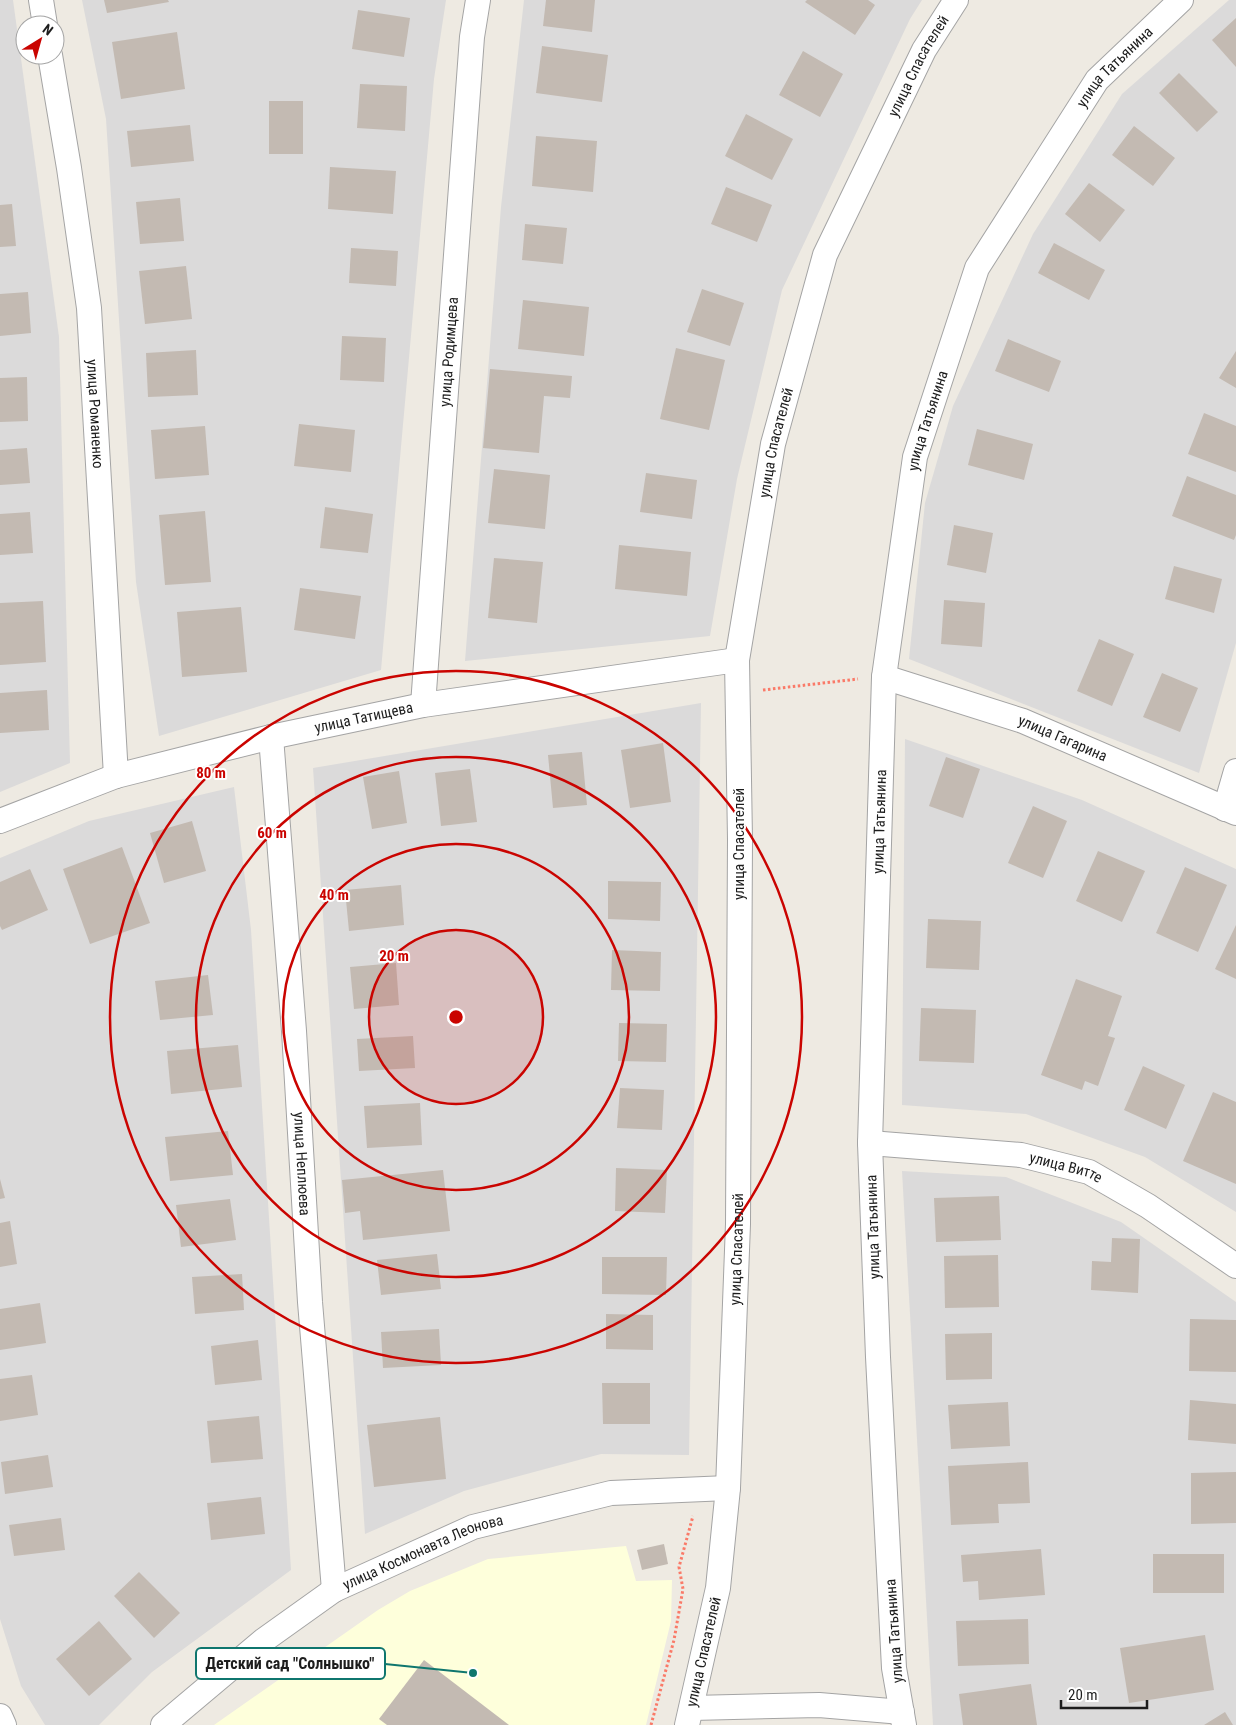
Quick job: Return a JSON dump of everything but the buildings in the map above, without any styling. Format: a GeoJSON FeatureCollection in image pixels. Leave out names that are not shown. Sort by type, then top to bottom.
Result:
{"type":"FeatureCollection","features":[{"type":"Feature","properties":{"kind":"street"},"geometry":{"type":"LineString","coordinates":[[41,0],[43,15]]}},
{"type":"Feature","properties":{"kind":"street","name":"улица Родимцева"},"geometry":{"type":"LineString","coordinates":[[423,705],[472,36],[478,0]]}},
{"type":"Feature","properties":{"kind":"street","name":"улица Спасателей"},"geometry":{"type":"LineString","coordinates":[[690,1716],[718,1588],[728,1488],[738,1224],[740,839],[737,660],[773,444],[825,255],[924,50],[956,0]]}},
{"type":"Feature","properties":{"kind":"street","name":"улица Татьянина"},"geometry":{"type":"LineString","coordinates":[[903,1718],[894,1668],[878,1357],[870,1143],[884,676],[915,457],[977,268],[1097,80],[1181,0]]}},
{"type":"Feature","properties":{"kind":"street","name":"улица Романенко"},"geometry":{"type":"LineString","coordinates":[[52,65],[89,308],[116,776]]}},
{"type":"Feature","properties":{"kind":"street","name":"улица Татищева"},"geometry":{"type":"LineString","coordinates":[[0,821],[116,776],[271,737],[423,705],[737,660]]}},
{"type":"Feature","properties":{"kind":"street","name":"улица Гагарина"},"geometry":{"type":"LineString","coordinates":[[884,676],[1022,722],[1231,811]]}},
{"type":"Feature","properties":{"kind":"street","name":"улица Неплюева"},"geometry":{"type":"LineString","coordinates":[[271,737],[294,1031],[310,1302],[334,1590]]}},
{"type":"Feature","properties":{"kind":"street"},"geometry":{"type":"LineString","coordinates":[[1231,811],[1236,771]]}},
{"type":"Feature","properties":{"kind":"street","name":"улица Витте"},"geometry":{"type":"LineString","coordinates":[[870,1143],[1021,1155],[1089,1172],[1148,1206],[1236,1266]]}},
{"type":"Feature","properties":{"kind":"street","name":"улица Космонавта Леонова"},"geometry":{"type":"LineString","coordinates":[[162,1725],[264,1640],[334,1590],[473,1527],[611,1493],[728,1488]]}},
{"type":"Feature","properties":{"kind":"street"},"geometry":{"type":"LineString","coordinates":[[690,1716],[819,1705],[903,1718]]}},
{"type":"Feature","properties":{"kind":"street"},"geometry":{"type":"LineString","coordinates":[[0,1716],[4,1725]]}},
{"type":"Feature","properties":{"kind":"path"},"geometry":{"type":"LineString","coordinates":[[737,693],[884,676]]}},
{"type":"Feature","properties":{"kind":"path"},"geometry":{"type":"LineString","coordinates":[[651,1725],[674,1640],[683,1589],[679,1567],[700,1489]]}},
{"type":"Feature","properties":{"kind":"shaded area"},"geometry":{"type":"Polygon","coordinates":[[[0,0],[13,0],[15,15],[15,65],[22,65],[59,337],[70,763],[0,792],[0,0]]]}},
{"type":"Feature","properties":{"kind":"shaded area"},"geometry":{"type":"Polygon","coordinates":[[[82,0],[446,0],[434,79],[381,670],[159,736],[136,582],[106,119],[82,0]]]}},
{"type":"Feature","properties":{"kind":"shaded area"},"geometry":{"type":"Polygon","coordinates":[[[524,0],[922,0],[910,19],[782,290],[737,479],[710,636],[465,661],[501,207],[524,0]]]}},
{"type":"Feature","properties":{"kind":"shaded area"},"geometry":{"type":"Polygon","coordinates":[[[1229,0],[1236,0],[1236,643],[1199,773],[909,659],[925,503],[953,406],[1033,234],[1122,94],[1229,0]]]}},
{"type":"Feature","properties":{"kind":"shaded area"},"geometry":{"type":"Polygon","coordinates":[[[701,703],[689,1455],[601,1454],[464,1491],[365,1534],[313,768],[701,703]]]}},
{"type":"Feature","properties":{"kind":"shaded area"},"geometry":{"type":"Polygon","coordinates":[[[905,739],[1082,800],[1236,869],[1236,1212],[1145,1157],[1026,1114],[902,1105],[905,739]]]}},
{"type":"Feature","properties":{"kind":"shaded area"},"geometry":{"type":"Polygon","coordinates":[[[234,787],[251,930],[291,1570],[152,1672],[99,1725],[45,1725],[21,1686],[0,1619],[0,858],[89,821],[234,787]]]}},
{"type":"Feature","properties":{"kind":"shaded area"},"geometry":{"type":"Polygon","coordinates":[[[902,1171],[1006,1177],[1121,1222],[1236,1302],[1236,1725],[933,1725],[902,1171]]]}},
{"type":"Feature","properties":{"kind":"shaded area"},"geometry":{"type":"Polygon","coordinates":[[[626,1546],[636,1581],[672,1580],[671,1621],[646,1725],[214,1725],[378,1610],[410,1591],[488,1559],[626,1546]]]}},
{"type":"Feature","properties":{"kind":"place","name":"Детский сад \"Солнышко\""},"geometry":{"type":"Point","coordinates":[473,1673]}}]}
